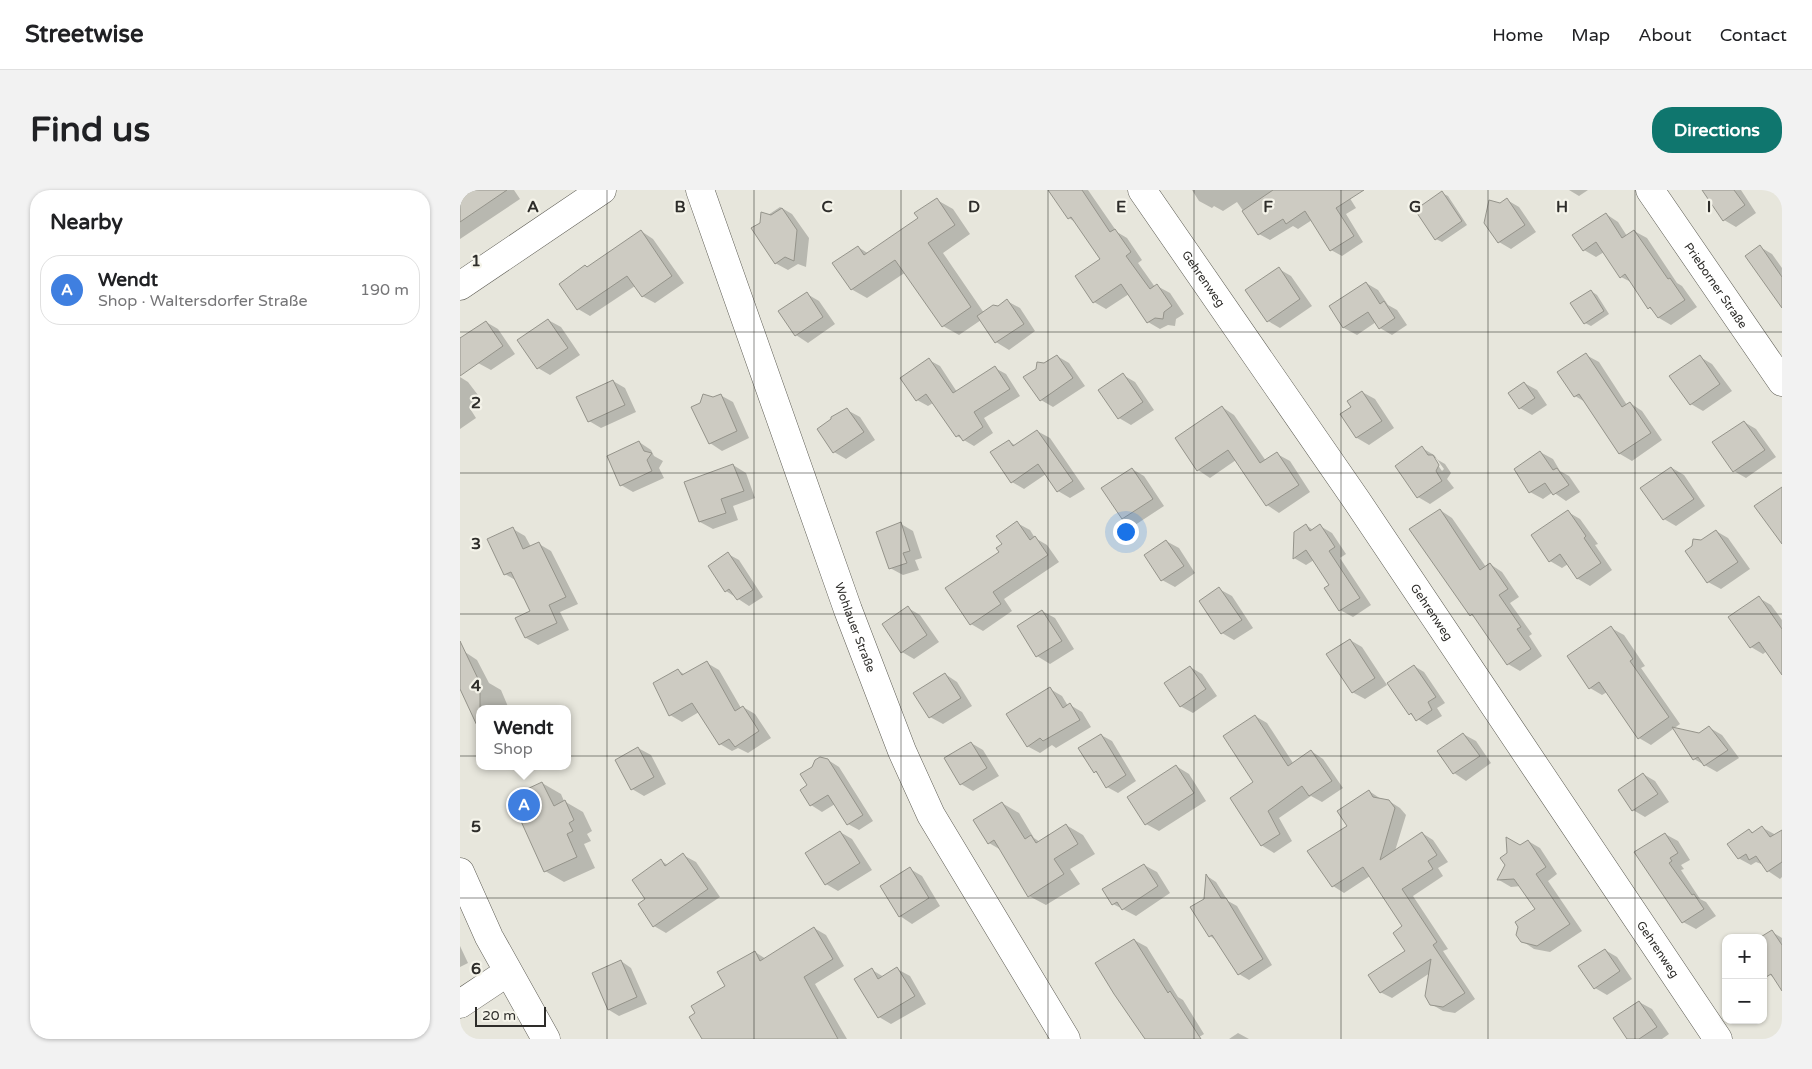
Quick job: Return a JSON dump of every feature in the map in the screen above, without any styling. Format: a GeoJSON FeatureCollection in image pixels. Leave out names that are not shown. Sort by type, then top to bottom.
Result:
{"type":"FeatureCollection","features":[{"type":"Feature","properties":{"kind":"street"},"geometry":{"type":"LineString","coordinates":[[460,286],[602,190]]}},
{"type":"Feature","properties":{"kind":"street","name":"Wohlauer Straße"},"geometry":{"type":"LineString","coordinates":[[700,190],[848,610],[902,752],[931,815],[1066,1039]]}},
{"type":"Feature","properties":{"kind":"street","name":"Gehrenweg"},"geometry":{"type":"LineString","coordinates":[[1142,190],[1351,493],[1718,1039]]}},
{"type":"Feature","properties":{"kind":"street","name":"Prieborner Straße"},"geometry":{"type":"LineString","coordinates":[[1650,190],[1782,382]]}},
{"type":"Feature","properties":{"kind":"street"},"geometry":{"type":"LineString","coordinates":[[460,872],[489,937],[546,1039]]}},
{"type":"Feature","properties":{"kind":"street"},"geometry":{"type":"LineString","coordinates":[[460,1004],[508,972]]}},
{"type":"Feature","properties":{"kind":"building"},"geometry":{"type":"Polygon","coordinates":[[[460,190],[507,190],[460,222],[460,190]]]}},
{"type":"Feature","properties":{"kind":"building"},"geometry":{"type":"Polygon","coordinates":[[[1048,190],[1082,190],[1110,232],[1115,229],[1131,252],[1126,256],[1150,289],[1157,284],[1172,306],[1164,312],[1163,319],[1155,318],[1147,323],[1121,284],[1093,303],[1075,276],[1100,259],[1071,217],[1068,219],[1048,190]]]}},
{"type":"Feature","properties":{"kind":"building"},"geometry":{"type":"Polygon","coordinates":[[[1273,190],[1364,190],[1336,208],[1354,236],[1330,251],[1305,211],[1286,224],[1283,219],[1258,235],[1242,211],[1273,190]]]}},
{"type":"Feature","properties":{"kind":"building"},"geometry":{"type":"Polygon","coordinates":[[[1702,190],[1734,190],[1745,205],[1723,221],[1702,190]]]}},
{"type":"Feature","properties":{"kind":"building"},"geometry":{"type":"Polygon","coordinates":[[[1442,191],[1462,221],[1435,240],[1415,210],[1442,191]]]}},
{"type":"Feature","properties":{"kind":"building"},"geometry":{"type":"Polygon","coordinates":[[[937,198],[955,225],[928,243],[971,307],[942,327],[895,260],[851,290],[832,263],[858,246],[864,255],[918,218],[914,213],[937,198]]]}},
{"type":"Feature","properties":{"kind":"building"},"geometry":{"type":"Polygon","coordinates":[[[1507,198],[1525,225],[1498,243],[1484,223],[1489,200],[1500,203],[1507,198]]]}},
{"type":"Feature","properties":{"kind":"building"},"geometry":{"type":"Polygon","coordinates":[[[782,208],[797,230],[794,261],[785,257],[775,264],[751,228],[760,223],[761,212],[771,215],[782,208]]]}},
{"type":"Feature","properties":{"kind":"building"},"geometry":{"type":"Polygon","coordinates":[[[1606,213],[1622,238],[1634,230],[1685,300],[1658,318],[1650,307],[1648,309],[1625,274],[1620,278],[1596,242],[1583,251],[1572,235],[1606,213]]]}},
{"type":"Feature","properties":{"kind":"building"},"geometry":{"type":"Polygon","coordinates":[[[641,230],[672,276],[642,297],[627,276],[577,310],[559,284],[585,265],[587,267],[641,230]]]}},
{"type":"Feature","properties":{"kind":"building"},"geometry":{"type":"Polygon","coordinates":[[[1760,245],[1782,277],[1782,308],[1745,256],[1760,245]]]}},
{"type":"Feature","properties":{"kind":"building"},"geometry":{"type":"Polygon","coordinates":[[[1279,267],[1300,299],[1267,322],[1245,290],[1279,267]]]}},
{"type":"Feature","properties":{"kind":"building"},"geometry":{"type":"Polygon","coordinates":[[[1366,282],[1380,304],[1384,301],[1395,318],[1379,329],[1368,312],[1343,328],[1329,306],[1366,282]]]}},
{"type":"Feature","properties":{"kind":"building"},"geometry":{"type":"Polygon","coordinates":[[[1591,290],[1604,311],[1584,324],[1570,303],[1591,290]]]}},
{"type":"Feature","properties":{"kind":"building"},"geometry":{"type":"Polygon","coordinates":[[[807,292],[823,317],[795,336],[778,311],[807,292]]]}},
{"type":"Feature","properties":{"kind":"building"},"geometry":{"type":"Polygon","coordinates":[[[1007,299],[1024,324],[995,343],[977,316],[993,305],[998,306],[1007,299]]]}},
{"type":"Feature","properties":{"kind":"building"},"geometry":{"type":"Polygon","coordinates":[[[548,319],[568,348],[537,369],[517,340],[548,319]]]}},
{"type":"Feature","properties":{"kind":"building"},"geometry":{"type":"Polygon","coordinates":[[[486,321],[503,346],[460,376],[460,338],[486,321]]]}},
{"type":"Feature","properties":{"kind":"building"},"geometry":{"type":"Polygon","coordinates":[[[1586,353],[1622,407],[1630,402],[1651,433],[1619,454],[1579,394],[1574,397],[1557,372],[1586,353]]]}},
{"type":"Feature","properties":{"kind":"building"},"geometry":{"type":"Polygon","coordinates":[[[1057,355],[1073,378],[1040,401],[1023,377],[1036,369],[1037,362],[1044,363],[1057,355]]]}},
{"type":"Feature","properties":{"kind":"building"},"geometry":{"type":"Polygon","coordinates":[[[1700,355],[1720,384],[1690,405],[1669,376],[1700,355]]]}},
{"type":"Feature","properties":{"kind":"building"},"geometry":{"type":"Polygon","coordinates":[[[929,358],[953,393],[995,366],[1010,389],[974,412],[983,427],[963,441],[959,435],[956,437],[926,394],[916,401],[900,378],[929,358]]]}},
{"type":"Feature","properties":{"kind":"building"},"geometry":{"type":"Polygon","coordinates":[[[1123,373],[1143,402],[1118,419],[1098,390],[1123,373]]]}},
{"type":"Feature","properties":{"kind":"building"},"geometry":{"type":"Polygon","coordinates":[[[613,380],[625,405],[588,422],[576,397],[613,380]]]}},
{"type":"Feature","properties":{"kind":"building"},"geometry":{"type":"Polygon","coordinates":[[[1524,382],[1535,398],[1519,409],[1508,393],[1524,382]]]}},
{"type":"Feature","properties":{"kind":"building"},"geometry":{"type":"Polygon","coordinates":[[[1362,391],[1382,421],[1356,438],[1340,414],[1351,407],[1347,401],[1362,391]]]}},
{"type":"Feature","properties":{"kind":"building"},"geometry":{"type":"Polygon","coordinates":[[[703,394],[713,397],[721,394],[737,431],[709,444],[691,407],[700,403],[703,394]]]}},
{"type":"Feature","properties":{"kind":"building"},"geometry":{"type":"Polygon","coordinates":[[[1222,406],[1260,463],[1277,452],[1299,485],[1266,506],[1228,450],[1197,471],[1175,438],[1222,406]]]}},
{"type":"Feature","properties":{"kind":"building"},"geometry":{"type":"Polygon","coordinates":[[[847,408],[864,432],[833,453],[817,429],[831,419],[831,417],[847,408]]]}},
{"type":"Feature","properties":{"kind":"building"},"geometry":{"type":"Polygon","coordinates":[[[1744,421],[1765,450],[1733,472],[1712,442],[1744,421]]]}},
{"type":"Feature","properties":{"kind":"building"},"geometry":{"type":"Polygon","coordinates":[[[1037,430],[1073,481],[1057,492],[1038,464],[1011,483],[990,452],[1009,440],[1013,446],[1037,430]]]}},
{"type":"Feature","properties":{"kind":"building"},"geometry":{"type":"Polygon","coordinates":[[[639,441],[644,451],[652,453],[647,460],[652,471],[620,486],[607,456],[639,441]]]}},
{"type":"Feature","properties":{"kind":"building"},"geometry":{"type":"Polygon","coordinates":[[[1422,446],[1428,455],[1433,455],[1439,465],[1436,471],[1442,481],[1417,498],[1395,466],[1422,446]]]}},
{"type":"Feature","properties":{"kind":"building"},"geometry":{"type":"Polygon","coordinates":[[[1540,451],[1553,470],[1557,468],[1569,485],[1553,495],[1545,483],[1529,493],[1514,469],[1540,451]]]}},
{"type":"Feature","properties":{"kind":"building"},"geometry":{"type":"Polygon","coordinates":[[[733,464],[744,491],[721,499],[726,513],[699,522],[684,482],[733,464]]]}},
{"type":"Feature","properties":{"kind":"building"},"geometry":{"type":"Polygon","coordinates":[[[1671,467],[1694,499],[1663,520],[1640,488],[1671,467]]]}},
{"type":"Feature","properties":{"kind":"building"},"geometry":{"type":"Polygon","coordinates":[[[1132,468],[1153,499],[1122,519],[1101,488],[1132,468]]]}},
{"type":"Feature","properties":{"kind":"building"},"geometry":{"type":"Polygon","coordinates":[[[1782,487],[1782,544],[1754,506],[1782,487]]]}},
{"type":"Feature","properties":{"kind":"building"},"geometry":{"type":"Polygon","coordinates":[[[1440,509],[1480,570],[1490,563],[1508,589],[1499,595],[1521,627],[1517,629],[1531,649],[1507,665],[1409,529],[1440,509]]]}},
{"type":"Feature","properties":{"kind":"building"},"geometry":{"type":"Polygon","coordinates":[[[1568,510],[1586,536],[1584,538],[1601,563],[1577,579],[1560,554],[1549,562],[1531,535],[1568,510]]]}},
{"type":"Feature","properties":{"kind":"building"},"geometry":{"type":"Polygon","coordinates":[[[1017,521],[1030,540],[1035,536],[1048,555],[993,592],[1001,604],[970,625],[945,588],[999,552],[996,548],[1002,544],[996,536],[1017,521]]]}},
{"type":"Feature","properties":{"kind":"building"},"geometry":{"type":"Polygon","coordinates":[[[901,522],[910,551],[903,553],[907,563],[889,569],[876,532],[901,522]]]}},
{"type":"Feature","properties":{"kind":"building"},"geometry":{"type":"Polygon","coordinates":[[[1306,524],[1310,531],[1320,524],[1335,547],[1329,551],[1360,598],[1339,611],[1324,588],[1329,585],[1306,550],[1293,559],[1294,532],[1306,524]]]}},
{"type":"Feature","properties":{"kind":"building"},"geometry":{"type":"Polygon","coordinates":[[[513,527],[523,549],[539,542],[566,597],[549,605],[557,623],[525,638],[515,618],[530,611],[511,572],[504,575],[487,539],[513,527]]]}},
{"type":"Feature","properties":{"kind":"building"},"geometry":{"type":"Polygon","coordinates":[[[1716,530],[1738,562],[1707,583],[1685,551],[1692,546],[1693,539],[1701,540],[1716,530]]]}},
{"type":"Feature","properties":{"kind":"building"},"geometry":{"type":"Polygon","coordinates":[[[1166,540],[1184,566],[1161,581],[1144,555],[1166,540]]]}},
{"type":"Feature","properties":{"kind":"building"},"geometry":{"type":"Polygon","coordinates":[[[728,552],[753,590],[737,600],[729,589],[725,592],[708,566],[728,552]]]}},
{"type":"Feature","properties":{"kind":"building"},"geometry":{"type":"Polygon","coordinates":[[[1219,587],[1242,620],[1221,634],[1199,601],[1219,587]]]}},
{"type":"Feature","properties":{"kind":"building"},"geometry":{"type":"Polygon","coordinates":[[[1759,596],[1782,629],[1782,675],[1759,642],[1750,648],[1728,617],[1759,596]]]}},
{"type":"Feature","properties":{"kind":"building"},"geometry":{"type":"Polygon","coordinates":[[[908,606],[927,635],[901,653],[882,624],[908,606]]]}},
{"type":"Feature","properties":{"kind":"building"},"geometry":{"type":"Polygon","coordinates":[[[1042,610],[1062,641],[1036,657],[1017,626],[1042,610]]]}},
{"type":"Feature","properties":{"kind":"building"},"geometry":{"type":"Polygon","coordinates":[[[1611,626],[1633,659],[1630,661],[1669,717],[1638,739],[1599,682],[1589,689],[1567,656],[1611,626]]]}},
{"type":"Feature","properties":{"kind":"building"},"geometry":{"type":"Polygon","coordinates":[[[1350,639],[1375,678],[1352,693],[1326,654],[1350,639]]]}},
{"type":"Feature","properties":{"kind":"building"},"geometry":{"type":"Polygon","coordinates":[[[460,641],[480,683],[480,705],[476,705],[476,723],[460,689],[460,641]]]}},
{"type":"Feature","properties":{"kind":"building"},"geometry":{"type":"Polygon","coordinates":[[[707,661],[735,711],[743,706],[759,731],[735,747],[729,739],[719,745],[692,703],[669,716],[653,683],[678,669],[682,675],[707,661]]]}},
{"type":"Feature","properties":{"kind":"building"},"geometry":{"type":"Polygon","coordinates":[[[1414,665],[1436,697],[1428,702],[1432,710],[1416,721],[1411,713],[1409,715],[1387,683],[1414,665]]]}},
{"type":"Feature","properties":{"kind":"building"},"geometry":{"type":"Polygon","coordinates":[[[1190,666],[1206,689],[1180,707],[1164,683],[1190,666]]]}},
{"type":"Feature","properties":{"kind":"building"},"geometry":{"type":"Polygon","coordinates":[[[945,673],[961,698],[929,718],[913,693],[945,673]]]}},
{"type":"Feature","properties":{"kind":"building"},"geometry":{"type":"Polygon","coordinates":[[[1050,687],[1063,708],[1070,703],[1080,720],[1043,741],[1040,738],[1027,747],[1006,714],[1050,687]]]}},
{"type":"Feature","properties":{"kind":"building"},"geometry":{"type":"Polygon","coordinates":[[[1255,715],[1288,766],[1311,750],[1332,781],[1309,796],[1302,786],[1268,811],[1280,834],[1261,846],[1230,798],[1253,782],[1223,736],[1255,715]]]}},
{"type":"Feature","properties":{"kind":"building"},"geometry":{"type":"Polygon","coordinates":[[[1709,726],[1728,750],[1704,766],[1698,757],[1693,760],[1672,727],[1699,733],[1709,726]]]}},
{"type":"Feature","properties":{"kind":"building"},"geometry":{"type":"Polygon","coordinates":[[[1463,733],[1480,756],[1453,774],[1437,751],[1463,733]]]}},
{"type":"Feature","properties":{"kind":"building"},"geometry":{"type":"Polygon","coordinates":[[[1101,734],[1126,775],[1106,788],[1096,771],[1094,773],[1078,748],[1101,734]]]}},
{"type":"Feature","properties":{"kind":"building"},"geometry":{"type":"Polygon","coordinates":[[[971,742],[987,768],[960,785],[944,758],[971,742]]]}},
{"type":"Feature","properties":{"kind":"building"},"geometry":{"type":"Polygon","coordinates":[[[638,747],[654,777],[631,790],[615,760],[638,747]]]}},
{"type":"Feature","properties":{"kind":"building"},"geometry":{"type":"Polygon","coordinates":[[[820,757],[828,759],[863,815],[847,825],[828,795],[810,806],[800,790],[807,785],[800,774],[812,767],[815,760],[820,757]]]}},
{"type":"Feature","properties":{"kind":"building"},"geometry":{"type":"Polygon","coordinates":[[[1176,765],[1194,793],[1145,825],[1127,797],[1176,765]]]}},
{"type":"Feature","properties":{"kind":"building"},"geometry":{"type":"Polygon","coordinates":[[[1643,773],[1658,794],[1632,811],[1618,790],[1643,773]]]}},
{"type":"Feature","properties":{"kind":"building"},"geometry":{"type":"Polygon","coordinates":[[[542,782],[554,806],[565,800],[574,820],[569,823],[573,831],[567,834],[577,857],[544,872],[510,797],[542,782]]]}},
{"type":"Feature","properties":{"kind":"building"},"geometry":{"type":"Polygon","coordinates":[[[1369,790],[1373,797],[1389,800],[1395,808],[1380,860],[1422,832],[1437,855],[1428,861],[1433,869],[1402,889],[1437,942],[1433,945],[1465,993],[1443,1007],[1430,1005],[1425,996],[1431,959],[1380,993],[1368,975],[1405,951],[1393,933],[1402,926],[1363,867],[1332,887],[1307,851],[1347,826],[1337,811],[1369,790]]]}},
{"type":"Feature","properties":{"kind":"building"},"geometry":{"type":"Polygon","coordinates":[[[1002,802],[1025,839],[1031,835],[1036,843],[1066,824],[1078,844],[1054,859],[1064,874],[1028,897],[994,840],[988,844],[973,820],[1002,802]]]}},
{"type":"Feature","properties":{"kind":"building"},"geometry":{"type":"Polygon","coordinates":[[[1762,826],[1770,837],[1782,830],[1782,862],[1767,872],[1756,856],[1749,860],[1746,854],[1738,859],[1727,844],[1749,829],[1752,833],[1762,826]]]}},
{"type":"Feature","properties":{"kind":"building"},"geometry":{"type":"Polygon","coordinates":[[[840,831],[860,863],[825,885],[805,853],[840,831]]]}},
{"type":"Feature","properties":{"kind":"building"},"geometry":{"type":"Polygon","coordinates":[[[1665,833],[1678,853],[1670,858],[1672,861],[1669,863],[1704,909],[1682,923],[1634,852],[1665,833]]]}},
{"type":"Feature","properties":{"kind":"building"},"geometry":{"type":"Polygon","coordinates":[[[1506,837],[1520,845],[1528,840],[1546,867],[1536,874],[1570,924],[1537,946],[1521,942],[1516,935],[1518,927],[1515,922],[1535,909],[1514,879],[1497,880],[1505,865],[1500,858],[1507,853],[1506,837]]]}},
{"type":"Feature","properties":{"kind":"building"},"geometry":{"type":"Polygon","coordinates":[[[683,853],[708,889],[653,927],[638,904],[645,899],[632,880],[661,859],[665,866],[683,853]]]}},
{"type":"Feature","properties":{"kind":"building"},"geometry":{"type":"Polygon","coordinates":[[[1144,864],[1158,886],[1122,910],[1117,902],[1112,905],[1102,889],[1144,864]]]}},
{"type":"Feature","properties":{"kind":"building"},"geometry":{"type":"Polygon","coordinates":[[[910,867],[929,898],[899,917],[880,886],[910,867]]]}},
{"type":"Feature","properties":{"kind":"building"},"geometry":{"type":"Polygon","coordinates":[[[1206,874],[1221,898],[1226,898],[1263,959],[1238,975],[1212,935],[1209,937],[1190,907],[1204,899],[1206,874]]]}},
{"type":"Feature","properties":{"kind":"building"},"geometry":{"type":"Polygon","coordinates":[[[814,927],[833,959],[804,977],[838,1039],[702,1039],[689,1017],[695,1013],[691,1006],[725,986],[717,972],[755,951],[760,961],[814,927]]]}},
{"type":"Feature","properties":{"kind":"building"},"geometry":{"type":"Polygon","coordinates":[[[1772,930],[1782,945],[1782,991],[1771,974],[1767,976],[1766,934],[1772,930]]]}},
{"type":"Feature","properties":{"kind":"building"},"geometry":{"type":"Polygon","coordinates":[[[1134,939],[1168,993],[1170,991],[1201,1039],[1145,1039],[1114,994],[1095,963],[1134,939]]]}},
{"type":"Feature","properties":{"kind":"building"},"geometry":{"type":"Polygon","coordinates":[[[1605,949],[1620,971],[1594,989],[1578,966],[1605,949]]]}},
{"type":"Feature","properties":{"kind":"building"},"geometry":{"type":"Polygon","coordinates":[[[621,960],[637,997],[608,1010],[592,973],[621,960]]]}},
{"type":"Feature","properties":{"kind":"building"},"geometry":{"type":"Polygon","coordinates":[[[897,967],[915,996],[878,1018],[854,979],[872,968],[878,979],[897,967]]]}},
{"type":"Feature","properties":{"kind":"building"},"geometry":{"type":"Polygon","coordinates":[[[1639,1001],[1657,1027],[1639,1039],[1627,1039],[1613,1018],[1639,1001]]]}},
{"type":"Feature","properties":{"kind":"place","name":"Wendt"},"geometry":{"type":"Point","coordinates":[524,805]}}]}
